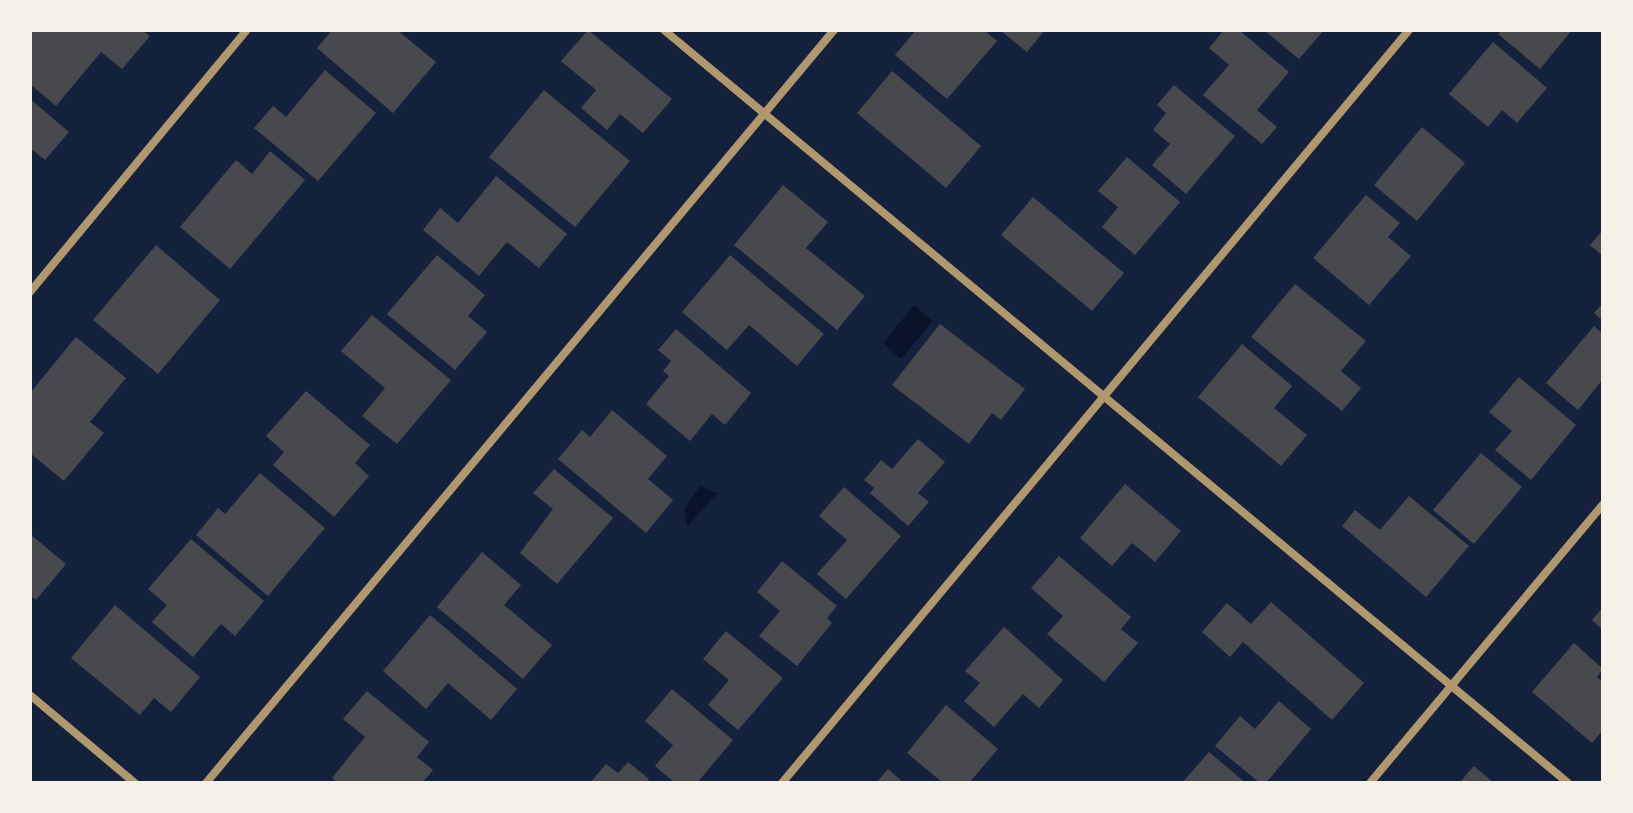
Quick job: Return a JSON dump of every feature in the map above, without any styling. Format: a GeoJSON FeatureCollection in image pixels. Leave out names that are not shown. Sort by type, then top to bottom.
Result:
{"type":"FeatureCollection","features":[{"type":"Feature","properties":{"kind":"street"},"geometry":{"type":"LineString","coordinates":[[30,292],[247,30]]}},
{"type":"Feature","properties":{"kind":"street"},"geometry":{"type":"LineString","coordinates":[[664,30],[1102,400],[1568,783]]}},
{"type":"Feature","properties":{"kind":"street"},"geometry":{"type":"LineString","coordinates":[[206,783],[834,30]]}},
{"type":"Feature","properties":{"kind":"street"},"geometry":{"type":"LineString","coordinates":[[782,783],[1409,30]]}},
{"type":"Feature","properties":{"kind":"street"},"geometry":{"type":"LineString","coordinates":[[1370,783],[1603,504]]}},
{"type":"Feature","properties":{"kind":"street"},"geometry":{"type":"LineString","coordinates":[[30,695],[135,783]]}},
{"type":"Feature","properties":{"kind":"water"},"geometry":{"type":"Polygon","coordinates":[[[914,305],[933,321],[901,359],[883,343],[914,305]]]}},
{"type":"Feature","properties":{"kind":"water"},"geometry":{"type":"Polygon","coordinates":[[[700,486],[717,493],[687,527],[684,509],[700,486]]]}},
{"type":"Feature","properties":{"kind":"building"},"geometry":{"type":"Polygon","coordinates":[[[30,30],[142,30],[150,36],[122,69],[101,52],[56,106],[30,84],[30,30]]]}},
{"type":"Feature","properties":{"kind":"building"},"geometry":{"type":"Polygon","coordinates":[[[332,30],[397,30],[436,62],[393,113],[317,48],[332,30]]]}},
{"type":"Feature","properties":{"kind":"building"},"geometry":{"type":"Polygon","coordinates":[[[588,30],[672,99],[643,133],[620,114],[607,130],[581,108],[596,90],[561,61],[588,30]]]}},
{"type":"Feature","properties":{"kind":"building"},"geometry":{"type":"Polygon","coordinates":[[[916,30],[984,30],[997,41],[947,99],[895,55],[916,30]]]}},
{"type":"Feature","properties":{"kind":"building"},"geometry":{"type":"Polygon","coordinates":[[[1000,30],[1045,30],[1027,52],[1000,30]]]}},
{"type":"Feature","properties":{"kind":"building"},"geometry":{"type":"Polygon","coordinates":[[[1224,30],[1239,30],[1289,72],[1257,110],[1277,127],[1262,144],[1203,95],[1229,65],[1209,48],[1224,30]]]}},
{"type":"Feature","properties":{"kind":"building"},"geometry":{"type":"Polygon","coordinates":[[[1264,30],[1324,30],[1299,59],[1264,30]]]}},
{"type":"Feature","properties":{"kind":"building"},"geometry":{"type":"Polygon","coordinates":[[[1502,30],[1572,30],[1540,69],[1498,34],[1502,30]]]}},
{"type":"Feature","properties":{"kind":"building"},"geometry":{"type":"Polygon","coordinates":[[[1493,42],[1547,88],[1517,123],[1502,110],[1488,127],[1449,94],[1493,42]]]}},
{"type":"Feature","properties":{"kind":"building"},"geometry":{"type":"Polygon","coordinates":[[[325,70],[376,113],[318,181],[254,128],[273,106],[286,117],[325,70]]]}},
{"type":"Feature","properties":{"kind":"building"},"geometry":{"type":"Polygon","coordinates":[[[892,71],[981,146],[946,188],[857,113],[892,71]]]}},
{"type":"Feature","properties":{"kind":"building"},"geometry":{"type":"Polygon","coordinates":[[[1174,85],[1235,136],[1186,194],[1152,165],[1170,144],[1153,130],[1166,113],[1157,105],[1174,85]]]}},
{"type":"Feature","properties":{"kind":"building"},"geometry":{"type":"Polygon","coordinates":[[[544,90],[630,161],[575,227],[489,157],[544,90]]]}},
{"type":"Feature","properties":{"kind":"building"},"geometry":{"type":"Polygon","coordinates":[[[30,99],[69,132],[45,160],[30,148],[30,99]]]}},
{"type":"Feature","properties":{"kind":"building"},"geometry":{"type":"Polygon","coordinates":[[[1422,127],[1465,163],[1417,221],[1374,185],[1422,127]]]}},
{"type":"Feature","properties":{"kind":"building"},"geometry":{"type":"Polygon","coordinates":[[[270,151],[305,180],[230,269],[180,227],[236,160],[252,174],[270,151]]]}},
{"type":"Feature","properties":{"kind":"building"},"geometry":{"type":"Polygon","coordinates":[[[1127,157],[1180,202],[1135,255],[1102,227],[1118,207],[1098,191],[1127,157]]]}},
{"type":"Feature","properties":{"kind":"building"},"geometry":{"type":"Polygon","coordinates":[[[496,176],[567,234],[539,268],[507,242],[479,276],[423,230],[440,208],[458,223],[496,176]]]}},
{"type":"Feature","properties":{"kind":"building"},"geometry":{"type":"Polygon","coordinates":[[[783,185],[828,222],[806,248],[865,296],[837,330],[734,245],[783,185]]]}},
{"type":"Feature","properties":{"kind":"building"},"geometry":{"type":"Polygon","coordinates":[[[1366,195],[1400,223],[1388,237],[1411,256],[1369,305],[1313,258],[1366,195]]]}},
{"type":"Feature","properties":{"kind":"building"},"geometry":{"type":"Polygon","coordinates":[[[1033,197],[1124,273],[1092,311],[1001,235],[1033,197]]]}},
{"type":"Feature","properties":{"kind":"building"},"geometry":{"type":"Polygon","coordinates":[[[1603,230],[1603,256],[1590,245],[1603,230]]]}},
{"type":"Feature","properties":{"kind":"building"},"geometry":{"type":"Polygon","coordinates":[[[156,245],[220,300],[158,374],[93,320],[156,245]]]}},
{"type":"Feature","properties":{"kind":"building"},"geometry":{"type":"Polygon","coordinates":[[[437,255],[485,295],[468,316],[487,332],[455,370],[387,314],[437,255]]]}},
{"type":"Feature","properties":{"kind":"building"},"geometry":{"type":"Polygon","coordinates":[[[730,255],[824,334],[797,366],[749,325],[727,350],[682,312],[730,255]]]}},
{"type":"Feature","properties":{"kind":"building"},"geometry":{"type":"Polygon","coordinates":[[[1295,284],[1366,341],[1341,371],[1361,388],[1342,411],[1251,337],[1295,284]]]}},
{"type":"Feature","properties":{"kind":"building"},"geometry":{"type":"Polygon","coordinates":[[[1603,303],[1603,321],[1594,313],[1603,303]]]}},
{"type":"Feature","properties":{"kind":"building"},"geometry":{"type":"Polygon","coordinates":[[[372,315],[451,380],[397,444],[362,416],[385,388],[341,351],[372,315]]]}},
{"type":"Feature","properties":{"kind":"building"},"geometry":{"type":"Polygon","coordinates":[[[940,324],[1025,389],[1001,420],[992,413],[969,444],[892,385],[940,324]]]}},
{"type":"Feature","properties":{"kind":"building"},"geometry":{"type":"Polygon","coordinates":[[[1594,326],[1603,334],[1603,379],[1578,410],[1546,383],[1594,326]]]}},
{"type":"Feature","properties":{"kind":"building"},"geometry":{"type":"Polygon","coordinates":[[[676,329],[751,393],[725,425],[712,414],[690,441],[646,404],[669,376],[663,371],[671,361],[658,350],[676,329]]]}},
{"type":"Feature","properties":{"kind":"building"},"geometry":{"type":"Polygon","coordinates":[[[76,337],[126,378],[90,422],[104,433],[64,481],[30,453],[30,393],[76,337]]]}},
{"type":"Feature","properties":{"kind":"building"},"geometry":{"type":"Polygon","coordinates":[[[1242,344],[1292,386],[1274,408],[1307,435],[1281,466],[1198,397],[1242,344]]]}},
{"type":"Feature","properties":{"kind":"building"},"geometry":{"type":"Polygon","coordinates":[[[1519,377],[1576,425],[1531,480],[1495,450],[1512,431],[1489,412],[1519,377]]]}},
{"type":"Feature","properties":{"kind":"building"},"geometry":{"type":"Polygon","coordinates":[[[306,391],[370,445],[355,463],[369,476],[334,517],[273,465],[284,452],[266,436],[306,391]]]}},
{"type":"Feature","properties":{"kind":"building"},"geometry":{"type":"Polygon","coordinates":[[[612,410],[667,456],[648,479],[673,500],[646,533],[558,459],[582,430],[590,437],[612,410]]]}},
{"type":"Feature","properties":{"kind":"building"},"geometry":{"type":"Polygon","coordinates":[[[918,439],[945,462],[918,493],[929,502],[908,526],[870,493],[874,488],[864,480],[881,460],[892,469],[918,439]]]}},
{"type":"Feature","properties":{"kind":"building"},"geometry":{"type":"Polygon","coordinates":[[[1481,453],[1522,487],[1474,544],[1433,510],[1481,453]]]}},
{"type":"Feature","properties":{"kind":"building"},"geometry":{"type":"Polygon","coordinates":[[[554,469],[613,518],[557,584],[520,553],[553,509],[533,493],[554,469]]]}},
{"type":"Feature","properties":{"kind":"building"},"geometry":{"type":"Polygon","coordinates":[[[260,473],[325,528],[268,596],[196,535],[218,508],[225,514],[260,473]]]}},
{"type":"Feature","properties":{"kind":"building"},"geometry":{"type":"Polygon","coordinates":[[[1125,484],[1181,531],[1155,562],[1132,543],[1112,566],[1080,538],[1125,484]]]}},
{"type":"Feature","properties":{"kind":"building"},"geometry":{"type":"Polygon","coordinates":[[[844,487],[901,536],[846,599],[817,574],[847,540],[819,516],[844,487]]]}},
{"type":"Feature","properties":{"kind":"building"},"geometry":{"type":"Polygon","coordinates":[[[1409,496],[1469,546],[1426,597],[1342,526],[1355,510],[1380,530],[1409,496]]]}},
{"type":"Feature","properties":{"kind":"building"},"geometry":{"type":"Polygon","coordinates":[[[30,534],[66,564],[36,600],[30,595],[30,534]]]}},
{"type":"Feature","properties":{"kind":"building"},"geometry":{"type":"Polygon","coordinates":[[[191,539],[264,601],[235,636],[221,624],[193,657],[152,622],[167,605],[148,589],[191,539]]]}},
{"type":"Feature","properties":{"kind":"building"},"geometry":{"type":"Polygon","coordinates":[[[482,552],[521,585],[504,605],[552,645],[523,679],[437,607],[482,552]]]}},
{"type":"Feature","properties":{"kind":"building"},"geometry":{"type":"Polygon","coordinates":[[[1059,556],[1131,617],[1121,629],[1138,643],[1104,682],[1047,634],[1063,616],[1031,588],[1059,556]]]}},
{"type":"Feature","properties":{"kind":"building"},"geometry":{"type":"Polygon","coordinates":[[[782,561],[837,606],[827,618],[832,623],[797,666],[759,636],[780,611],[757,592],[782,561]]]}},
{"type":"Feature","properties":{"kind":"building"},"geometry":{"type":"Polygon","coordinates":[[[1271,602],[1364,683],[1332,720],[1243,642],[1230,657],[1202,632],[1227,603],[1251,624],[1271,602]]]}},
{"type":"Feature","properties":{"kind":"building"},"geometry":{"type":"Polygon","coordinates":[[[115,605],[200,677],[171,712],[154,698],[140,715],[71,658],[115,605]]]}},
{"type":"Feature","properties":{"kind":"building"},"geometry":{"type":"Polygon","coordinates":[[[1603,607],[1603,630],[1592,620],[1603,607]]]}},
{"type":"Feature","properties":{"kind":"building"},"geometry":{"type":"Polygon","coordinates":[[[430,615],[517,689],[491,720],[448,683],[426,709],[383,671],[430,615]]]}},
{"type":"Feature","properties":{"kind":"building"},"geometry":{"type":"Polygon","coordinates":[[[1004,627],[1063,680],[1039,708],[1023,694],[994,727],[964,701],[980,683],[965,671],[1004,627]]]}},
{"type":"Feature","properties":{"kind":"building"},"geometry":{"type":"Polygon","coordinates":[[[726,631],[783,678],[738,730],[708,705],[729,680],[703,659],[726,631]]]}},
{"type":"Feature","properties":{"kind":"building"},"geometry":{"type":"Polygon","coordinates":[[[1574,643],[1603,669],[1597,677],[1603,682],[1603,730],[1592,743],[1532,692],[1574,643]]]}},
{"type":"Feature","properties":{"kind":"building"},"geometry":{"type":"Polygon","coordinates":[[[672,689],[733,740],[697,783],[675,783],[655,766],[673,745],[645,721],[672,689]]]}},
{"type":"Feature","properties":{"kind":"building"},"geometry":{"type":"Polygon","coordinates":[[[367,691],[429,742],[417,757],[433,770],[422,783],[338,783],[332,778],[365,737],[343,719],[367,691]]]}},
{"type":"Feature","properties":{"kind":"building"},"geometry":{"type":"Polygon","coordinates":[[[1279,701],[1311,729],[1266,783],[1260,783],[1215,746],[1240,716],[1255,729],[1279,701]]]}},
{"type":"Feature","properties":{"kind":"building"},"geometry":{"type":"Polygon","coordinates":[[[946,705],[998,749],[969,783],[943,783],[907,753],[946,705]]]}},
{"type":"Feature","properties":{"kind":"building"},"geometry":{"type":"Polygon","coordinates":[[[1209,752],[1246,783],[1182,783],[1209,752]]]}},
{"type":"Feature","properties":{"kind":"building"},"geometry":{"type":"Polygon","coordinates":[[[628,762],[649,779],[646,783],[590,783],[606,764],[618,773],[628,762]]]}},
{"type":"Feature","properties":{"kind":"building"},"geometry":{"type":"Polygon","coordinates":[[[1474,766],[1494,783],[1459,783],[1474,766]]]}},
{"type":"Feature","properties":{"kind":"building"},"geometry":{"type":"Polygon","coordinates":[[[888,769],[904,783],[876,783],[888,769]]]}}]}
